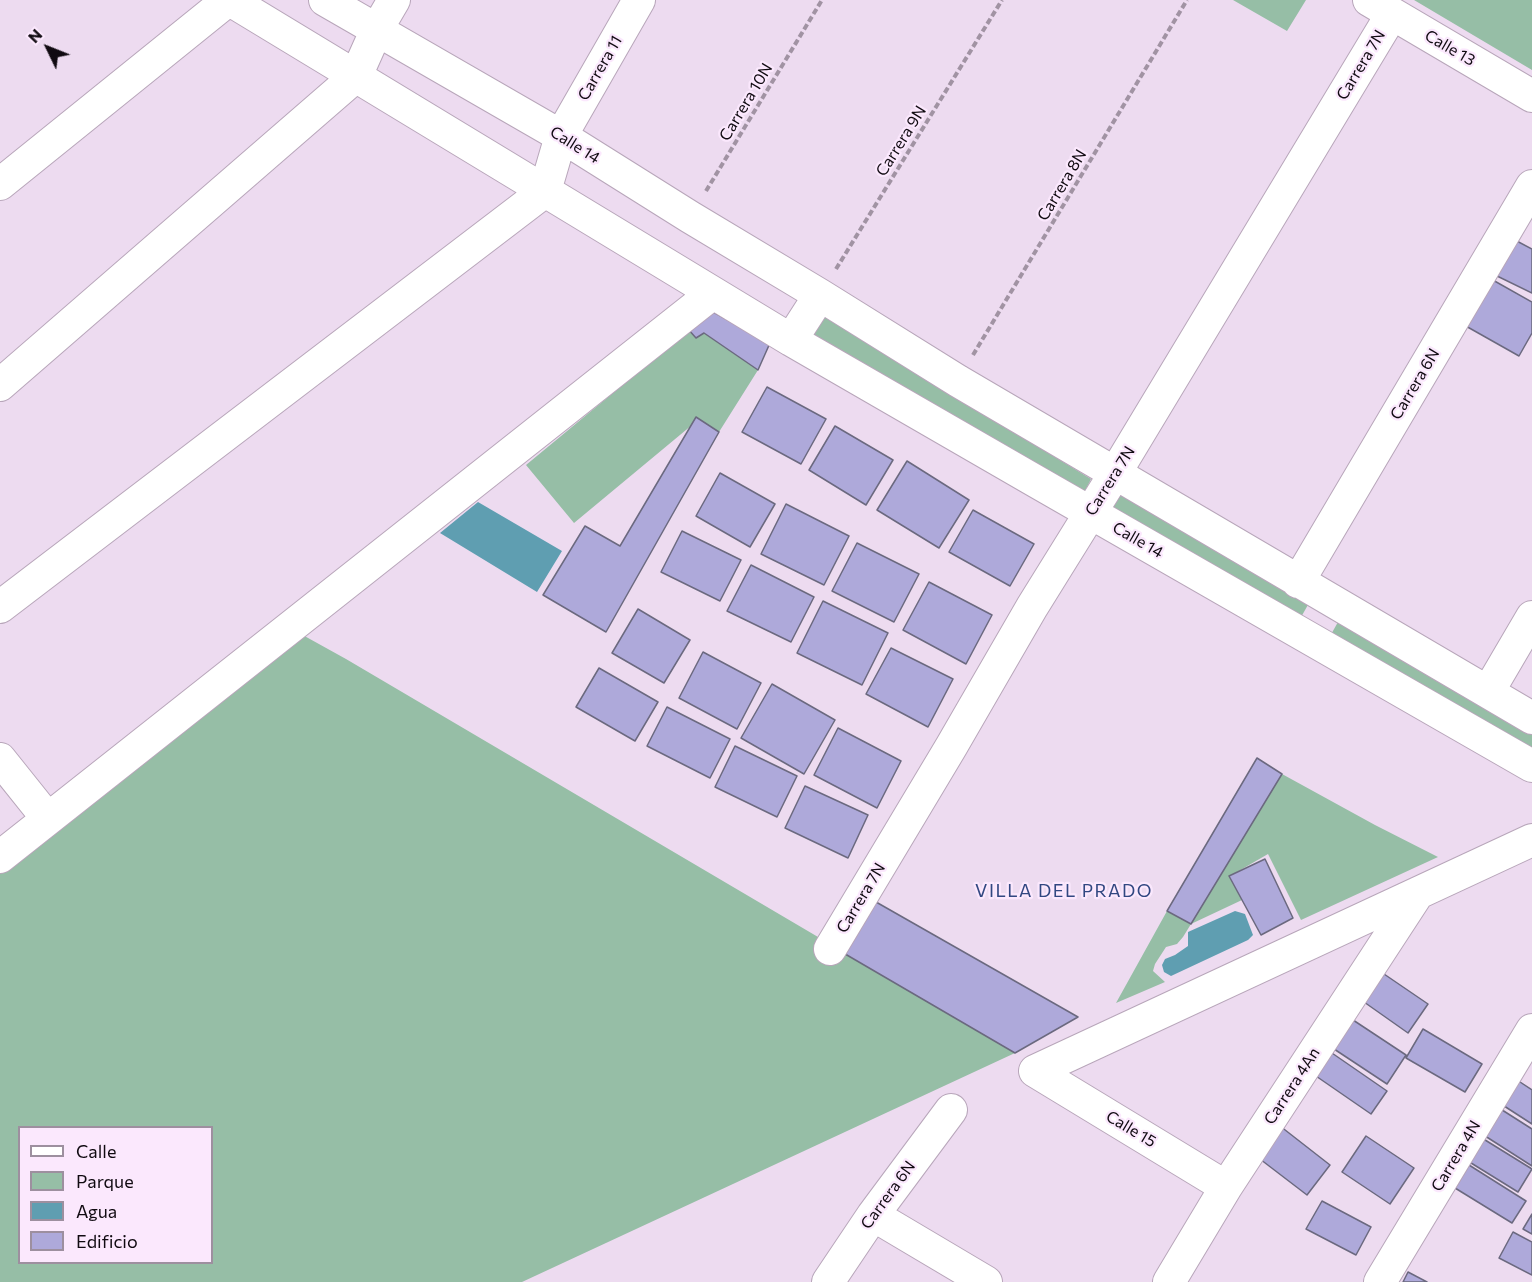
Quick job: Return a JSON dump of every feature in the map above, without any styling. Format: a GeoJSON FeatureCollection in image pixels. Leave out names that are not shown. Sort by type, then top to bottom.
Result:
{"type":"FeatureCollection","features":[{"type":"Feature","properties":{"kind":"street","name":"Calle 14"},"geometry":{"type":"LineString","coordinates":[[229,0],[791,340],[1532,766]]}},
{"type":"Feature","properties":{"kind":"street"},"geometry":{"type":"LineString","coordinates":[[0,184],[229,0]]}},
{"type":"Feature","properties":{"kind":"street","name":"Calle 14"},"geometry":{"type":"LineString","coordinates":[[326,0],[561,135],[690,217],[1114,475],[1532,718]]}},
{"type":"Feature","properties":{"kind":"street"},"geometry":{"type":"LineString","coordinates":[[0,385],[356,76],[377,29],[394,0]]}},
{"type":"Feature","properties":{"kind":"street","name":"Carrera 11"},"geometry":{"type":"LineString","coordinates":[[545,191],[561,135],[639,0]]}},
{"type":"Feature","properties":{"kind":"street","name":"Calle 13"},"geometry":{"type":"LineString","coordinates":[[1381,7],[1532,96]]}},
{"type":"Feature","properties":{"kind":"street","name":"Carrera 7N"},"geometry":{"type":"LineString","coordinates":[[830,950],[1032,607],[1114,475],[1381,7]]}},
{"type":"Feature","properties":{"kind":"street","name":"Carrera 6N"},"geometry":{"type":"LineString","coordinates":[[1298,582],[1532,186]]}},
{"type":"Feature","properties":{"kind":"street"},"geometry":{"type":"LineString","coordinates":[[0,607],[545,191]]}},
{"type":"Feature","properties":{"kind":"street"},"geometry":{"type":"LineString","coordinates":[[0,857],[713,292]]}},
{"type":"Feature","properties":{"kind":"street"},"geometry":{"type":"LineString","coordinates":[[791,340],[820,295]]}},
{"type":"Feature","properties":{"kind":"street"},"geometry":{"type":"LineString","coordinates":[[1488,692],[1532,616]]}},
{"type":"Feature","properties":{"kind":"street"},"geometry":{"type":"LineString","coordinates":[[0,759],[48,819]]}},
{"type":"Feature","properties":{"kind":"street"},"geometry":{"type":"LineString","coordinates":[[1418,892],[1532,840]]}},
{"type":"Feature","properties":{"kind":"street","name":"Calle 15"},"geometry":{"type":"LineString","coordinates":[[1226,1187],[1035,1071],[1418,892]]}},
{"type":"Feature","properties":{"kind":"street","name":"Carrera 4An"},"geometry":{"type":"LineString","coordinates":[[1169,1282],[1226,1187],[1418,892]]}},
{"type":"Feature","properties":{"kind":"street","name":"Carrera 4N"},"geometry":{"type":"LineString","coordinates":[[1380,1282],[1532,1030]]}},
{"type":"Feature","properties":{"kind":"street","name":"Carrera 6N"},"geometry":{"type":"LineString","coordinates":[[828,1282],[873,1215],[951,1110]]}},
{"type":"Feature","properties":{"kind":"street"},"geometry":{"type":"LineString","coordinates":[[873,1215],[986,1282]]}},
{"type":"Feature","properties":{"kind":"path","name":"Carrera 10N"},"geometry":{"type":"LineString","coordinates":[[690,217],[822,0]]}},
{"type":"Feature","properties":{"kind":"path","name":"Carrera 9N"},"geometry":{"type":"LineString","coordinates":[[820,295],[1002,0]]}},
{"type":"Feature","properties":{"kind":"path","name":"Carrera 8N"},"geometry":{"type":"LineString","coordinates":[[958,381],[1187,0]]}},
{"type":"Feature","properties":{"kind":"green space"},"geometry":{"type":"Polygon","coordinates":[[[1233,0],[1306,0],[1287,31],[1233,0]]]}},
{"type":"Feature","properties":{"kind":"green space"},"geometry":{"type":"Polygon","coordinates":[[[1414,0],[1532,0],[1532,70],[1414,0]]]}},
{"type":"Feature","properties":{"kind":"green space"},"geometry":{"type":"Polygon","coordinates":[[[820,313],[1091,479],[1084,493],[809,332],[820,313]]]}},
{"type":"Feature","properties":{"kind":"green space"},"geometry":{"type":"Polygon","coordinates":[[[688,329],[696,338],[704,333],[758,370],[719,432],[696,418],[692,425],[574,523],[526,465],[688,329]]]}},
{"type":"Feature","properties":{"kind":"green space"},"geometry":{"type":"Polygon","coordinates":[[[1118,491],[1309,603],[1300,619],[1107,509],[1118,491]]]}},
{"type":"Feature","properties":{"kind":"green space"},"geometry":{"type":"Polygon","coordinates":[[[1338,622],[1532,735],[1532,756],[1329,638],[1338,622]]]}},
{"type":"Feature","properties":{"kind":"green space"},"geometry":{"type":"Polygon","coordinates":[[[281,623],[1015,1053],[522,1282],[0,1282],[0,850],[281,623]]]}},
{"type":"Feature","properties":{"kind":"green space"},"geometry":{"type":"Polygon","coordinates":[[[1282,774],[1438,857],[1301,920],[1268,854],[1230,876],[1242,900],[1191,924],[1177,944],[1166,947],[1153,971],[1165,982],[1116,1003],[1167,911],[1191,923],[1282,774]]]}},
{"type":"Feature","properties":{"kind":"water"},"geometry":{"type":"Polygon","coordinates":[[[478,502],[562,551],[537,592],[440,533],[478,502]]]}},
{"type":"Feature","properties":{"kind":"water"},"geometry":{"type":"Polygon","coordinates":[[[1235,911],[1245,914],[1253,935],[1248,940],[1171,976],[1164,972],[1162,965],[1165,959],[1188,946],[1188,932],[1235,911]]]}},
{"type":"Feature","properties":{"kind":"building"},"geometry":{"type":"Polygon","coordinates":[[[1513,239],[1532,249],[1532,293],[1495,275],[1513,239]]]}},
{"type":"Feature","properties":{"kind":"building"},"geometry":{"type":"Polygon","coordinates":[[[1491,279],[1532,302],[1532,333],[1519,356],[1464,325],[1491,279]]]}},
{"type":"Feature","properties":{"kind":"building"},"geometry":{"type":"Polygon","coordinates":[[[706,308],[770,343],[758,370],[704,333],[696,338],[688,329],[706,308]]]}},
{"type":"Feature","properties":{"kind":"building"},"geometry":{"type":"Polygon","coordinates":[[[767,387],[826,419],[801,464],[742,432],[767,387]]]}},
{"type":"Feature","properties":{"kind":"building"},"geometry":{"type":"Polygon","coordinates":[[[696,417],[719,432],[606,632],[543,595],[585,526],[620,546],[696,417]]]}},
{"type":"Feature","properties":{"kind":"building"},"geometry":{"type":"Polygon","coordinates":[[[835,426],[893,460],[866,505],[809,470],[835,426]]]}},
{"type":"Feature","properties":{"kind":"building"},"geometry":{"type":"Polygon","coordinates":[[[907,461],[969,500],[939,548],[877,510],[907,461]]]}},
{"type":"Feature","properties":{"kind":"building"},"geometry":{"type":"Polygon","coordinates":[[[720,473],[775,504],[750,547],[696,516],[720,473]]]}},
{"type":"Feature","properties":{"kind":"building"},"geometry":{"type":"Polygon","coordinates":[[[786,504],[849,536],[824,585],[761,554],[786,504]]]}},
{"type":"Feature","properties":{"kind":"building"},"geometry":{"type":"Polygon","coordinates":[[[973,510],[1034,544],[1010,586],[949,552],[973,510]]]}},
{"type":"Feature","properties":{"kind":"building"},"geometry":{"type":"Polygon","coordinates":[[[682,531],[741,560],[720,601],[661,572],[682,531]]]}},
{"type":"Feature","properties":{"kind":"building"},"geometry":{"type":"Polygon","coordinates":[[[857,543],[919,574],[894,622],[832,591],[857,543]]]}},
{"type":"Feature","properties":{"kind":"building"},"geometry":{"type":"Polygon","coordinates":[[[751,565],[814,597],[791,642],[727,611],[751,565]]]}},
{"type":"Feature","properties":{"kind":"building"},"geometry":{"type":"Polygon","coordinates":[[[929,582],[992,615],[966,664],[903,630],[929,582]]]}},
{"type":"Feature","properties":{"kind":"building"},"geometry":{"type":"Polygon","coordinates":[[[823,601],[888,633],[862,685],[797,653],[823,601]]]}},
{"type":"Feature","properties":{"kind":"building"},"geometry":{"type":"Polygon","coordinates":[[[638,609],[690,640],[664,683],[612,653],[638,609]]]}},
{"type":"Feature","properties":{"kind":"building"},"geometry":{"type":"Polygon","coordinates":[[[891,648],[953,679],[928,727],[866,694],[891,648]]]}},
{"type":"Feature","properties":{"kind":"building"},"geometry":{"type":"Polygon","coordinates":[[[703,652],[761,683],[737,729],[679,698],[703,652]]]}},
{"type":"Feature","properties":{"kind":"building"},"geometry":{"type":"Polygon","coordinates":[[[599,668],[658,702],[635,741],[576,707],[599,668]]]}},
{"type":"Feature","properties":{"kind":"building"},"geometry":{"type":"Polygon","coordinates":[[[772,684],[835,720],[804,774],[741,738],[772,684]]]}},
{"type":"Feature","properties":{"kind":"building"},"geometry":{"type":"Polygon","coordinates":[[[667,707],[730,739],[710,778],[647,746],[667,707]]]}},
{"type":"Feature","properties":{"kind":"building"},"geometry":{"type":"Polygon","coordinates":[[[838,728],[901,761],[877,808],[814,775],[838,728]]]}},
{"type":"Feature","properties":{"kind":"building"},"geometry":{"type":"Polygon","coordinates":[[[735,746],[797,776],[777,817],[715,787],[735,746]]]}},
{"type":"Feature","properties":{"kind":"building"},"geometry":{"type":"Polygon","coordinates":[[[1257,758],[1282,774],[1191,924],[1167,911],[1257,758]]]}},
{"type":"Feature","properties":{"kind":"building"},"geometry":{"type":"Polygon","coordinates":[[[805,786],[868,815],[848,858],[785,828],[805,786]]]}},
{"type":"Feature","properties":{"kind":"building"},"geometry":{"type":"Polygon","coordinates":[[[1265,859],[1293,918],[1261,935],[1229,876],[1265,859]]]}},
{"type":"Feature","properties":{"kind":"building"},"geometry":{"type":"Polygon","coordinates":[[[869,898],[1078,1017],[1015,1053],[840,951],[869,898]]]}},
{"type":"Feature","properties":{"kind":"building"},"geometry":{"type":"Polygon","coordinates":[[[1384,974],[1428,1004],[1408,1033],[1364,1002],[1384,974]]]}},
{"type":"Feature","properties":{"kind":"building"},"geometry":{"type":"Polygon","coordinates":[[[1350,1018],[1406,1055],[1387,1084],[1331,1047],[1350,1018]]]}},
{"type":"Feature","properties":{"kind":"building"},"geometry":{"type":"Polygon","coordinates":[[[1423,1029],[1482,1064],[1465,1092],[1406,1058],[1423,1029]]]}},
{"type":"Feature","properties":{"kind":"building"},"geometry":{"type":"Polygon","coordinates":[[[1329,1051],[1387,1091],[1371,1114],[1313,1074],[1329,1051]]]}},
{"type":"Feature","properties":{"kind":"building"},"geometry":{"type":"Polygon","coordinates":[[[1517,1080],[1532,1090],[1532,1124],[1501,1104],[1517,1080]]]}},
{"type":"Feature","properties":{"kind":"building"},"geometry":{"type":"Polygon","coordinates":[[[1499,1108],[1532,1129],[1532,1166],[1482,1134],[1499,1108]]]}},
{"type":"Feature","properties":{"kind":"building"},"geometry":{"type":"Polygon","coordinates":[[[1280,1126],[1330,1165],[1307,1195],[1256,1156],[1280,1126]]]}},
{"type":"Feature","properties":{"kind":"building"},"geometry":{"type":"Polygon","coordinates":[[[1477,1135],[1532,1169],[1518,1192],[1463,1158],[1477,1135]]]}},
{"type":"Feature","properties":{"kind":"building"},"geometry":{"type":"Polygon","coordinates":[[[1366,1136],[1414,1168],[1390,1204],[1342,1172],[1366,1136]]]}},
{"type":"Feature","properties":{"kind":"building"},"geometry":{"type":"Polygon","coordinates":[[[1469,1165],[1526,1201],[1512,1223],[1455,1188],[1469,1165]]]}},
{"type":"Feature","properties":{"kind":"building"},"geometry":{"type":"Polygon","coordinates":[[[1322,1201],[1371,1227],[1356,1255],[1306,1229],[1322,1201]]]}},
{"type":"Feature","properties":{"kind":"building"},"geometry":{"type":"Polygon","coordinates":[[[1532,1214],[1532,1234],[1523,1229],[1532,1214]]]}},
{"type":"Feature","properties":{"kind":"building"},"geometry":{"type":"Polygon","coordinates":[[[1513,1232],[1532,1242],[1532,1275],[1499,1258],[1513,1232]]]}},
{"type":"Feature","properties":{"kind":"building"},"geometry":{"type":"Polygon","coordinates":[[[1408,1272],[1427,1282],[1403,1282],[1408,1272]]]}},
{"type":"Feature","properties":{"kind":"district","name":"VILLA DEL PRADO"},"geometry":{"type":"Point","coordinates":[1064,891]}}]}
